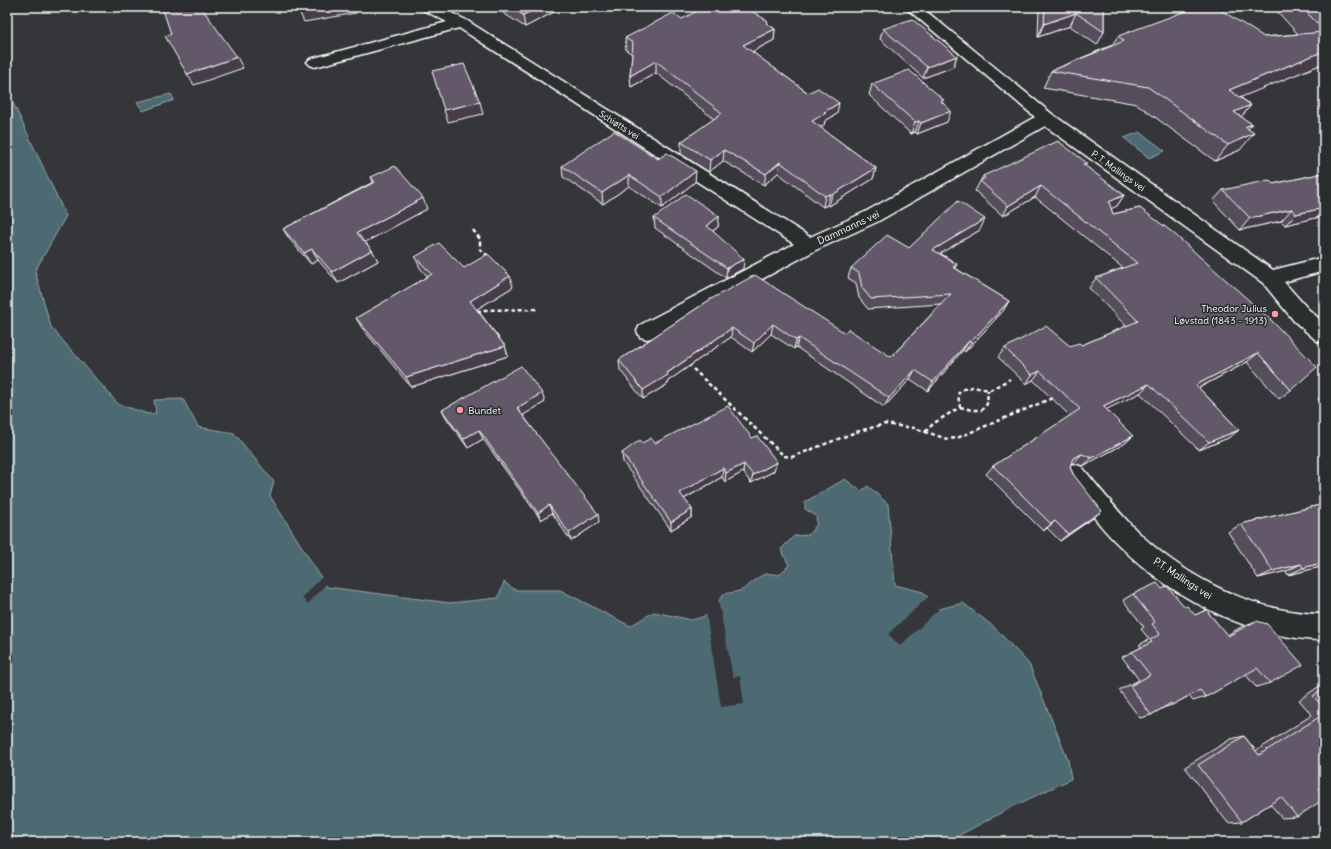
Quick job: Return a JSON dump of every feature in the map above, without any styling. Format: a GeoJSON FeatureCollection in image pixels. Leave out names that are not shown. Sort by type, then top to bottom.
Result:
{"type":"FeatureCollection","features":[{"type":"Feature","properties":{"kind":"street","name":"Schiøtts vei"},"geometry":{"type":"LineString","coordinates":[[428,7],[461,23],[809,245]]}},
{"type":"Feature","properties":{"kind":"street","name":"P. T. Mallings vei"},"geometry":{"type":"LineString","coordinates":[[912,7],[1046,118],[1270,278],[1301,315],[1324,335]]}},
{"type":"Feature","properties":{"kind":"street"},"geometry":{"type":"LineString","coordinates":[[1253,7],[1263,7]]}},
{"type":"Feature","properties":{"kind":"street"},"geometry":{"type":"LineString","coordinates":[[315,62],[461,23]]}},
{"type":"Feature","properties":{"kind":"street","name":"Dammanns vei"},"geometry":{"type":"LineString","coordinates":[[647,330],[809,245],[871,217],[1046,118]]}},
{"type":"Feature","properties":{"kind":"street"},"geometry":{"type":"LineString","coordinates":[[1270,278],[1324,264]]}},
{"type":"Feature","properties":{"kind":"street","name":"P.T. Mallings vei"},"geometry":{"type":"LineString","coordinates":[[1074,474],[1115,523],[1140,549],[1177,576],[1223,603],[1261,618],[1296,626],[1324,627]]}},
{"type":"Feature","properties":{"kind":"path"},"geometry":{"type":"LineString","coordinates":[[473,230],[480,239],[480,249],[490,258]]}},
{"type":"Feature","properties":{"kind":"path"},"geometry":{"type":"LineString","coordinates":[[475,313],[482,310],[516,308],[538,309]]}},
{"type":"Feature","properties":{"kind":"path"},"geometry":{"type":"LineString","coordinates":[[685,360],[784,456],[792,457],[856,432],[885,424],[914,428],[947,439],[957,438],[1060,394]]}},
{"type":"Feature","properties":{"kind":"path"},"geometry":{"type":"LineString","coordinates":[[960,407],[958,395],[960,390],[972,387],[988,390],[1010,379]]}},
{"type":"Feature","properties":{"kind":"path"},"geometry":{"type":"LineString","coordinates":[[925,432],[934,423],[960,407],[977,412],[984,410],[988,404],[988,390]]}},
{"type":"Feature","properties":{"kind":"water"},"geometry":{"type":"Polygon","coordinates":[[[7,90],[66,216],[35,271],[51,327],[118,404],[148,414],[156,413],[154,400],[183,399],[198,427],[234,433],[274,482],[270,496],[327,587],[450,603],[498,598],[504,582],[515,590],[560,590],[630,626],[654,612],[692,620],[711,614],[723,594],[742,590],[762,575],[779,575],[789,565],[781,549],[794,536],[808,535],[817,524],[816,516],[805,509],[805,502],[845,479],[861,491],[868,486],[888,504],[895,585],[923,592],[939,609],[963,603],[994,627],[1029,664],[1068,760],[1071,779],[1006,810],[947,842],[7,842],[7,90]]]}},
{"type":"Feature","properties":{"kind":"water"},"geometry":{"type":"Polygon","coordinates":[[[171,94],[174,100],[143,111],[137,102],[171,94]]]}},
{"type":"Feature","properties":{"kind":"water"},"geometry":{"type":"Polygon","coordinates":[[[1140,132],[1165,151],[1149,158],[1124,138],[1140,132]]]}},
{"type":"Feature","properties":{"kind":"pier"},"geometry":{"type":"Polygon","coordinates":[[[323,576],[327,583],[308,604],[302,598],[323,576]]]}},
{"type":"Feature","properties":{"kind":"pier"},"geometry":{"type":"Polygon","coordinates":[[[929,596],[939,609],[900,646],[888,634],[929,596]]]}},
{"type":"Feature","properties":{"kind":"pier"},"geometry":{"type":"Polygon","coordinates":[[[718,599],[733,677],[740,676],[744,704],[721,707],[706,613],[710,612],[718,599]]]}},
{"type":"Feature","properties":{"kind":"building"},"geometry":{"type":"Polygon","coordinates":[[[162,7],[201,7],[237,57],[187,74],[165,36],[171,34],[162,7]]]}},
{"type":"Feature","properties":{"kind":"building"},"geometry":{"type":"Polygon","coordinates":[[[299,7],[323,7],[299,11],[299,7]]]}},
{"type":"Feature","properties":{"kind":"building"},"geometry":{"type":"Polygon","coordinates":[[[510,7],[540,7],[523,15],[510,7]]]}},
{"type":"Feature","properties":{"kind":"building"},"geometry":{"type":"Polygon","coordinates":[[[705,7],[745,7],[768,21],[766,23],[775,29],[743,45],[808,93],[818,88],[839,103],[812,121],[876,168],[832,195],[830,194],[825,196],[780,162],[766,174],[724,150],[710,160],[681,142],[722,113],[656,61],[630,76],[633,43],[625,38],[673,13],[682,19],[705,7]]]}},
{"type":"Feature","properties":{"kind":"building"},"geometry":{"type":"Polygon","coordinates":[[[1045,7],[1104,7],[1104,32],[1076,13],[1044,24],[1045,7]]]}},
{"type":"Feature","properties":{"kind":"building"},"geometry":{"type":"Polygon","coordinates":[[[1197,7],[1216,7],[1264,37],[1324,32],[1324,51],[1229,90],[1251,105],[1234,112],[1252,124],[1245,127],[1254,133],[1228,145],[1148,87],[1051,71],[1124,41],[1118,36],[1197,7]]]}},
{"type":"Feature","properties":{"kind":"building"},"geometry":{"type":"Polygon","coordinates":[[[1301,7],[1324,7],[1324,30],[1301,7]]]}},
{"type":"Feature","properties":{"kind":"building"},"geometry":{"type":"Polygon","coordinates":[[[912,19],[957,56],[927,67],[883,29],[912,19]]]}},
{"type":"Feature","properties":{"kind":"building"},"geometry":{"type":"Polygon","coordinates":[[[464,64],[480,102],[444,110],[432,71],[464,64]]]}},
{"type":"Feature","properties":{"kind":"building"},"geometry":{"type":"Polygon","coordinates":[[[909,70],[944,100],[941,101],[951,111],[921,123],[919,121],[915,122],[872,84],[909,70]]]}},
{"type":"Feature","properties":{"kind":"building"},"geometry":{"type":"Polygon","coordinates":[[[614,131],[658,159],[667,153],[696,171],[662,197],[629,175],[602,193],[562,166],[614,131]]]}},
{"type":"Feature","properties":{"kind":"building"},"geometry":{"type":"Polygon","coordinates":[[[1058,141],[1087,163],[1083,164],[1124,195],[1109,202],[1113,214],[1140,208],[1172,232],[1271,320],[1317,367],[1291,390],[1258,353],[1196,385],[1239,430],[1209,442],[1149,384],[1103,406],[1133,436],[1092,458],[1082,454],[1073,458],[1070,467],[1073,474],[1102,511],[1068,534],[1055,521],[1051,524],[993,466],[1080,409],[1040,371],[1032,375],[1005,348],[1046,326],[1070,346],[1079,343],[1082,345],[1138,321],[1096,278],[1137,263],[1041,186],[1008,206],[980,181],[985,178],[983,176],[1058,141]]]}},
{"type":"Feature","properties":{"kind":"building"},"geometry":{"type":"Polygon","coordinates":[[[395,166],[423,198],[357,233],[372,250],[332,272],[312,249],[304,253],[283,229],[375,182],[371,177],[395,166]]]}},
{"type":"Feature","properties":{"kind":"building"},"geometry":{"type":"Polygon","coordinates":[[[1324,173],[1324,208],[1296,214],[1292,209],[1250,218],[1223,190],[1269,180],[1273,184],[1324,173]]]}},
{"type":"Feature","properties":{"kind":"building"},"geometry":{"type":"Polygon","coordinates":[[[686,194],[719,216],[707,226],[744,259],[727,268],[654,218],[686,194]]]}},
{"type":"Feature","properties":{"kind":"building"},"geometry":{"type":"Polygon","coordinates":[[[958,201],[985,219],[933,250],[957,264],[953,267],[1009,301],[971,342],[969,341],[933,382],[915,370],[889,398],[799,338],[796,340],[773,324],[754,343],[732,328],[667,373],[668,375],[643,390],[619,360],[711,299],[755,275],[845,333],[848,329],[891,357],[951,294],[871,299],[862,288],[859,273],[851,268],[887,235],[909,248],[958,201]]]}},
{"type":"Feature","properties":{"kind":"building"},"geometry":{"type":"Polygon","coordinates":[[[439,243],[464,268],[488,254],[510,276],[470,301],[505,346],[406,377],[356,318],[432,274],[415,257],[439,243]]]}},
{"type":"Feature","properties":{"kind":"building"},"geometry":{"type":"Polygon","coordinates":[[[521,366],[542,393],[517,408],[598,514],[569,533],[549,505],[538,513],[479,430],[463,439],[442,410],[521,366]]]}},
{"type":"Feature","properties":{"kind":"building"},"geometry":{"type":"Polygon","coordinates":[[[728,406],[752,438],[757,436],[777,462],[753,475],[744,464],[726,473],[723,468],[680,493],[692,509],[671,522],[622,453],[640,440],[642,443],[651,438],[655,443],[728,406]]]}},
{"type":"Feature","properties":{"kind":"building"},"geometry":{"type":"Polygon","coordinates":[[[1324,504],[1324,562],[1303,568],[1301,564],[1273,571],[1241,524],[1324,504]]]}},
{"type":"Feature","properties":{"kind":"building"},"geometry":{"type":"Polygon","coordinates":[[[1157,583],[1162,589],[1167,586],[1185,607],[1187,606],[1195,615],[1206,610],[1228,636],[1256,621],[1267,624],[1303,665],[1270,683],[1257,668],[1206,697],[1200,690],[1172,705],[1171,703],[1151,715],[1130,686],[1150,675],[1132,652],[1152,642],[1150,640],[1160,634],[1152,624],[1155,622],[1133,594],[1157,583]]]}},
{"type":"Feature","properties":{"kind":"building"},"geometry":{"type":"Polygon","coordinates":[[[1324,689],[1324,708],[1313,696],[1324,689]]]}},
{"type":"Feature","properties":{"kind":"building"},"geometry":{"type":"Polygon","coordinates":[[[1324,714],[1324,762],[1322,763],[1324,765],[1324,799],[1297,817],[1281,797],[1242,822],[1198,765],[1244,736],[1259,755],[1324,714]]]}},
{"type":"Feature","properties":{"kind":"place","name":"Theodor Julius Løvstad (1843 - 1913)"},"geometry":{"type":"Point","coordinates":[1275,314]}},
{"type":"Feature","properties":{"kind":"place","name":"Bundet"},"geometry":{"type":"Point","coordinates":[460,410]}}]}
